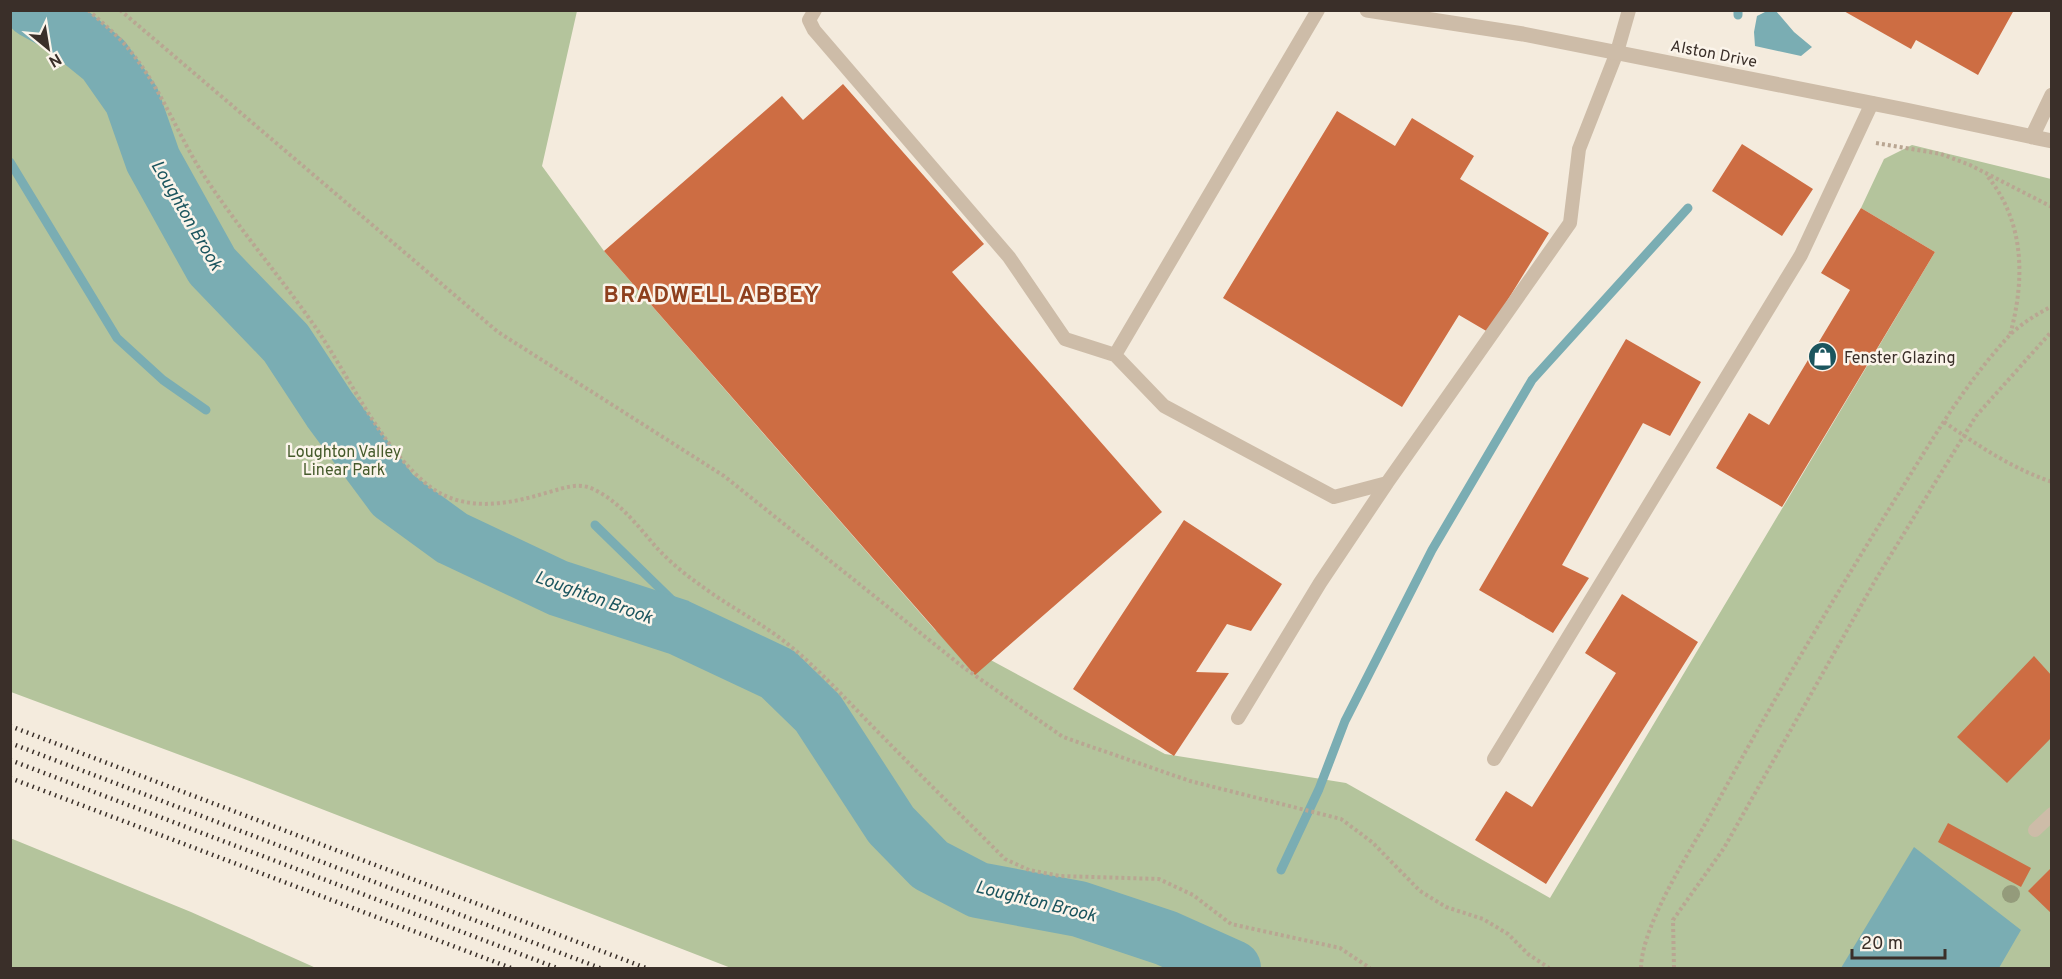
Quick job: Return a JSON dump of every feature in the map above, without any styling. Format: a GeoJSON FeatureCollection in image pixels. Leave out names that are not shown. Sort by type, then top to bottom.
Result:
{"type":"FeatureCollection","features":[{"type":"Feature","properties":{"kind":"street","name":"Alston Drive"},"geometry":{"type":"LineString","coordinates":[[1367,10],[1523,34],[2052,141]]}},
{"type":"Feature","properties":{"kind":"street"},"geometry":{"type":"LineString","coordinates":[[2032,137],[2052,94]]}},
{"type":"Feature","properties":{"kind":"lane"},"geometry":{"type":"LineString","coordinates":[[815,10],[808,20],[814,30],[1009,257],[1065,339],[1115,354],[1164,406],[1334,497],[1387,483]]}},
{"type":"Feature","properties":{"kind":"lane"},"geometry":{"type":"LineString","coordinates":[[1115,354],[1318,10]]}},
{"type":"Feature","properties":{"kind":"lane"},"geometry":{"type":"LineString","coordinates":[[1238,718],[1320,583],[1387,483],[1570,223],[1579,149],[1617,52],[1629,10]]}},
{"type":"Feature","properties":{"kind":"lane"},"geometry":{"type":"LineString","coordinates":[[1494,759],[1801,255],[1872,103]]}},
{"type":"Feature","properties":{"kind":"lane"},"geometry":{"type":"LineString","coordinates":[[2035,830],[2052,814]]}},
{"type":"Feature","properties":{"kind":"path"},"geometry":{"type":"LineString","coordinates":[[88,10],[116,34],[135,56],[158,91],[201,171],[318,331],[382,432],[411,469],[427,484],[446,496],[488,505],[517,502],[579,484],[595,490],[635,522],[659,550],[696,582],[744,612],[804,659],[1005,859],[1029,870],[1060,876],[1159,879],[1193,894],[1231,924],[1340,948],[1370,969]]}},
{"type":"Feature","properties":{"kind":"path"},"geometry":{"type":"LineString","coordinates":[[120,10],[498,332],[724,476],[963,667],[1063,737],[1190,781],[1341,819],[1371,842],[1420,891],[1446,907],[1483,919],[1508,934],[1528,954],[1549,969]]}},
{"type":"Feature","properties":{"kind":"path"},"geometry":{"type":"LineString","coordinates":[[1855,140],[1941,154],[2052,207]]}},
{"type":"Feature","properties":{"kind":"path"},"geometry":{"type":"LineString","coordinates":[[1986,174],[2006,204],[2019,246],[2019,290],[2009,335]]}},
{"type":"Feature","properties":{"kind":"path"},"geometry":{"type":"LineString","coordinates":[[1641,969],[1641,955],[1646,938],[1665,896],[1845,579],[1944,422],[2009,335],[2052,306]]}},
{"type":"Feature","properties":{"kind":"path"},"geometry":{"type":"LineString","coordinates":[[1674,969],[1673,920],[1724,848],[1876,579],[1976,416],[2052,331]]}},
{"type":"Feature","properties":{"kind":"path"},"geometry":{"type":"LineString","coordinates":[[1944,422],[1997,458],[2028,474],[2052,482]]}},
{"type":"Feature","properties":{"kind":"green space","name":"Loughton Valley Linear Park"},"geometry":{"type":"Polygon","coordinates":[[[10,11],[577,11],[542,166],[604,251],[935,630],[1165,754],[1346,783],[1550,898],[1935,252],[1861,208],[1884,159],[1912,145],[2051,179],[2051,968],[731,968],[239,777],[11,692],[10,11]]]}},
{"type":"Feature","properties":{"kind":"green space"},"geometry":{"type":"Polygon","coordinates":[[[10,838],[191,912],[316,968],[11,968],[10,838]]]}},
{"type":"Feature","properties":{"kind":"water"},"geometry":{"type":"Polygon","coordinates":[[[1767,11],[1776,11],[1794,32],[1812,47],[1801,56],[1755,46],[1754,32],[1757,16],[1767,11]]]}},
{"type":"Feature","properties":{"kind":"water"},"geometry":{"type":"Polygon","coordinates":[[[1914,847],[2021,930],[1999,968],[1841,968],[1914,847]]]}},
{"type":"Feature","properties":{"kind":"building"},"geometry":{"type":"Polygon","coordinates":[[[1842,10],[2014,10],[1978,75],[1916,40],[1911,49],[1842,10]]]}},
{"type":"Feature","properties":{"kind":"building"},"geometry":{"type":"Polygon","coordinates":[[[843,84],[984,244],[952,272],[1162,512],[975,675],[604,251],[782,96],[803,120],[843,84]]]}},
{"type":"Feature","properties":{"kind":"building"},"geometry":{"type":"Polygon","coordinates":[[[1337,111],[1395,146],[1412,118],[1474,156],[1460,179],[1549,233],[1488,332],[1459,315],[1402,407],[1223,298],[1337,111]]]}},
{"type":"Feature","properties":{"kind":"building"},"geometry":{"type":"Polygon","coordinates":[[[1742,144],[1813,189],[1782,236],[1712,191],[1742,144]]]}},
{"type":"Feature","properties":{"kind":"building"},"geometry":{"type":"Polygon","coordinates":[[[1861,208],[1935,252],[1782,507],[1716,468],[1749,413],[1769,425],[1850,290],[1821,273],[1861,208]]]}},
{"type":"Feature","properties":{"kind":"building"},"geometry":{"type":"Polygon","coordinates":[[[1626,339],[1701,382],[1670,436],[1643,423],[1562,565],[1589,578],[1553,633],[1479,590],[1626,339]]]}},
{"type":"Feature","properties":{"kind":"building"},"geometry":{"type":"Polygon","coordinates":[[[1184,520],[1282,584],[1251,631],[1227,624],[1196,672],[1229,673],[1174,756],[1073,689],[1184,520]]]}},
{"type":"Feature","properties":{"kind":"building"},"geometry":{"type":"Polygon","coordinates":[[[1622,594],[1698,642],[1546,884],[1475,840],[1506,791],[1532,807],[1616,673],[1585,653],[1622,594]]]}},
{"type":"Feature","properties":{"kind":"building"},"geometry":{"type":"Polygon","coordinates":[[[2034,656],[2052,676],[2052,737],[2007,783],[1957,737],[2034,656]]]}},
{"type":"Feature","properties":{"kind":"building"},"geometry":{"type":"Polygon","coordinates":[[[1948,823],[2031,868],[2021,887],[1938,842],[1948,823]]]}},
{"type":"Feature","properties":{"kind":"building"},"geometry":{"type":"Polygon","coordinates":[[[2052,867],[2052,914],[2028,891],[2052,867]]]}},
{"type":"Feature","properties":{"kind":"waterway","name":"Loughton Brook"},"geometry":{"type":"LineString","coordinates":[[33,10],[62,26],[104,60],[132,100],[153,160],[212,266],[286,343],[330,410],[393,495],[452,538],[558,588],[678,627],[778,674],[818,713],[891,825],[930,865],[978,890],[1079,909],[1166,938],[1233,968]]}},
{"type":"Feature","properties":{"kind":"waterway"},"geometry":{"type":"LineString","coordinates":[[1738,10],[1738,15]]}},
{"type":"Feature","properties":{"kind":"waterway"},"geometry":{"type":"LineString","coordinates":[[10,162],[117,338],[163,380],[206,410]]}},
{"type":"Feature","properties":{"kind":"waterway"},"geometry":{"type":"LineString","coordinates":[[1281,870],[1319,789],[1345,721],[1432,550],[1532,380],[1688,208]]}},
{"type":"Feature","properties":{"kind":"waterway"},"geometry":{"type":"LineString","coordinates":[[595,525],[719,646]]}},
{"type":"Feature","properties":{"kind":"railway"},"geometry":{"type":"LineString","coordinates":[[10,726],[646,968]]}},
{"type":"Feature","properties":{"kind":"railway"},"geometry":{"type":"LineString","coordinates":[[10,743],[600,968]]}},
{"type":"Feature","properties":{"kind":"railway"},"geometry":{"type":"LineString","coordinates":[[10,760],[557,968]]}},
{"type":"Feature","properties":{"kind":"railway"},"geometry":{"type":"LineString","coordinates":[[10,778],[511,968]]}},
{"type":"Feature","properties":{"kind":"place","name":"Fenster Glazing"},"geometry":{"type":"Point","coordinates":[1823,357]}},
{"type":"Feature","properties":{"kind":"district","name":"BRADWELL ABBEY"},"geometry":{"type":"Point","coordinates":[712,294]}}]}
